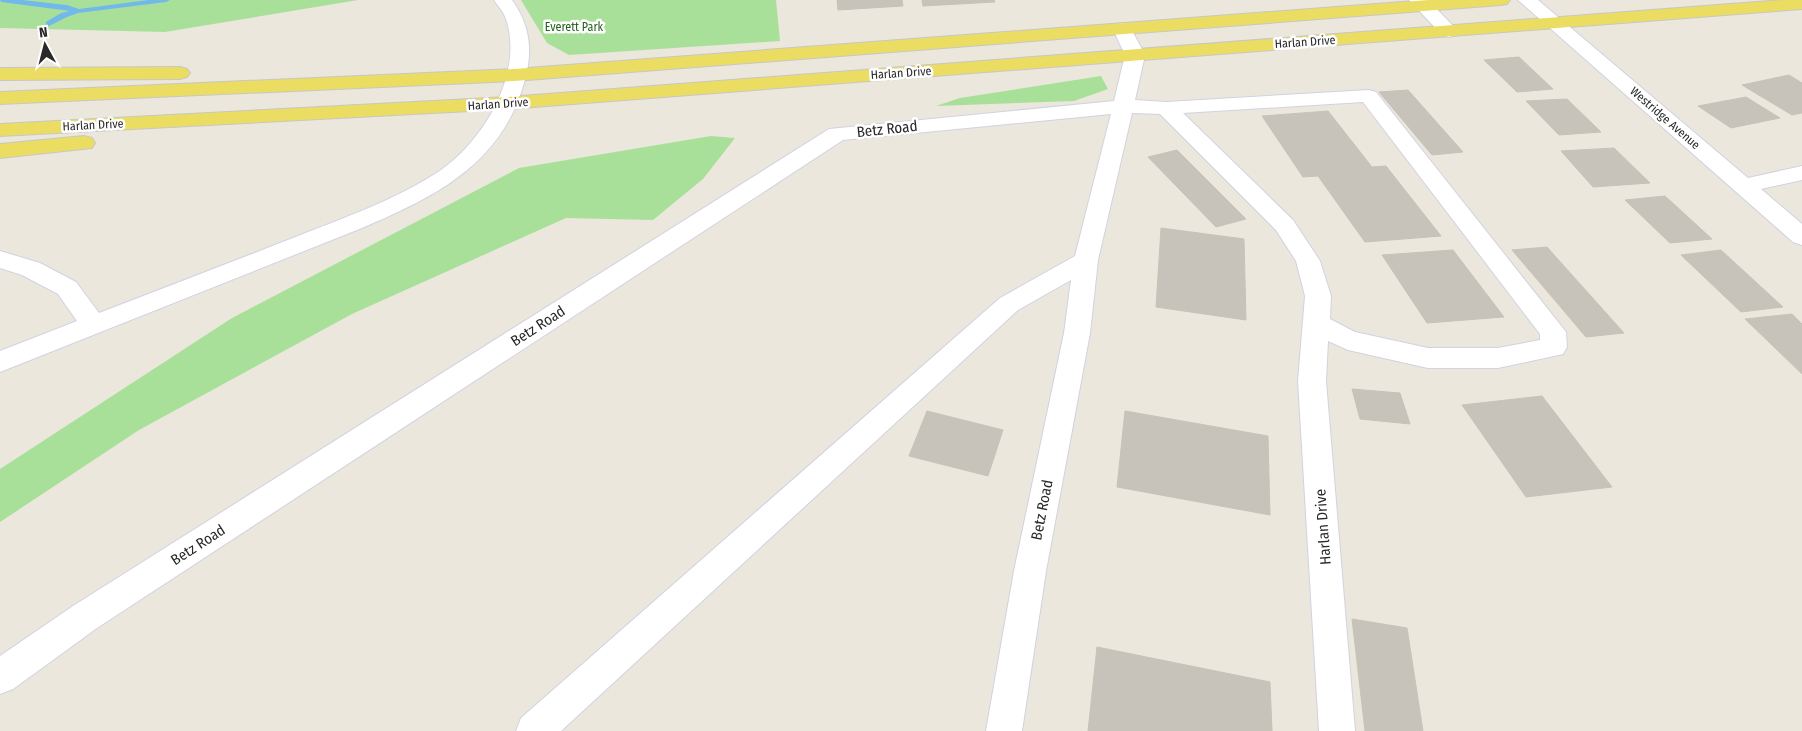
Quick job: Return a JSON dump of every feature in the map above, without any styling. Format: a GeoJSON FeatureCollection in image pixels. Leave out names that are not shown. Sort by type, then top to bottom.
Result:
{"type":"FeatureCollection","features":[{"type":"Feature","properties":{"kind":"main road","name":"Harlan Drive"},"geometry":{"type":"LineString","coordinates":[[0,98],[514,75],[1122,29],[1421,3],[1501,0]]}},
{"type":"Feature","properties":{"kind":"main road","name":"Harlan Drive"},"geometry":{"type":"LineString","coordinates":[[0,130],[508,103],[1802,4]]}},
{"type":"Feature","properties":{"kind":"main road"},"geometry":{"type":"LineString","coordinates":[[0,74],[324,72],[514,75]]}},
{"type":"Feature","properties":{"kind":"main road"},"geometry":{"type":"LineString","coordinates":[[0,150],[204,133],[508,103]]}},
{"type":"Feature","properties":{"kind":"street"},"geometry":{"type":"LineString","coordinates":[[0,362],[404,200],[445,177],[468,159],[491,132],[508,103],[520,50],[514,18],[503,0]]}},
{"type":"Feature","properties":{"kind":"street","name":"Westridge Avenue"},"geometry":{"type":"LineString","coordinates":[[1527,0],[1802,237]]}},
{"type":"Feature","properties":{"kind":"street"},"geometry":{"type":"LineString","coordinates":[[1421,3],[1449,31]]}},
{"type":"Feature","properties":{"kind":"street"},"geometry":{"type":"LineString","coordinates":[[1122,29],[1134,54]]}},
{"type":"Feature","properties":{"kind":"street","name":"Betz Road"},"geometry":{"type":"LineString","coordinates":[[1004,731],[1030,571],[1078,333],[1086,260],[1124,106],[1134,54]]}},
{"type":"Feature","properties":{"kind":"street"},"geometry":{"type":"LineString","coordinates":[[1124,106],[1166,108],[1369,96],[1553,332],[1553,347],[1498,358],[1428,358],[1348,340],[1315,323]]}},
{"type":"Feature","properties":{"kind":"street","name":"Betz Road"},"geometry":{"type":"LineString","coordinates":[[0,677],[85,617],[837,134],[1124,106]]}},
{"type":"Feature","properties":{"kind":"street","name":"Harlan Drive"},"geometry":{"type":"LineString","coordinates":[[1166,108],[1285,226],[1308,261],[1318,296],[1312,381],[1338,731]]}},
{"type":"Feature","properties":{"kind":"street"},"geometry":{"type":"LineString","coordinates":[[1743,186],[1802,173]]}},
{"type":"Feature","properties":{"kind":"street"},"geometry":{"type":"LineString","coordinates":[[0,258],[31,269],[67,288],[94,325]]}},
{"type":"Feature","properties":{"kind":"street"},"geometry":{"type":"LineString","coordinates":[[534,731],[1008,304],[1086,260]]}},
{"type":"Feature","properties":{"kind":"green space"},"geometry":{"type":"Polygon","coordinates":[[[0,0],[358,0],[165,32],[0,28],[0,0]]]}},
{"type":"Feature","properties":{"kind":"green space","name":"Everett Park"},"geometry":{"type":"Polygon","coordinates":[[[521,0],[776,0],[780,41],[569,55],[547,43],[521,0]]]}},
{"type":"Feature","properties":{"kind":"green space"},"geometry":{"type":"Polygon","coordinates":[[[1101,76],[1108,89],[1074,101],[936,106],[960,98],[1101,76]]]}},
{"type":"Feature","properties":{"kind":"green space"},"geometry":{"type":"Polygon","coordinates":[[[711,136],[735,138],[703,179],[653,220],[566,218],[352,314],[139,430],[0,522],[0,469],[232,318],[519,168],[711,136]]]}},
{"type":"Feature","properties":{"kind":"building"},"geometry":{"type":"Polygon","coordinates":[[[837,0],[902,0],[903,6],[838,10],[837,0]]]}},
{"type":"Feature","properties":{"kind":"building"},"geometry":{"type":"Polygon","coordinates":[[[922,0],[994,0],[995,2],[923,6],[922,0]]]}},
{"type":"Feature","properties":{"kind":"building"},"geometry":{"type":"Polygon","coordinates":[[[1519,57],[1553,89],[1517,92],[1484,60],[1519,57]]]}},
{"type":"Feature","properties":{"kind":"building"},"geometry":{"type":"Polygon","coordinates":[[[1789,75],[1802,83],[1802,113],[1792,115],[1742,85],[1789,75]]]}},
{"type":"Feature","properties":{"kind":"building"},"geometry":{"type":"Polygon","coordinates":[[[1408,90],[1463,152],[1432,155],[1379,92],[1408,90]]]}},
{"type":"Feature","properties":{"kind":"building"},"geometry":{"type":"Polygon","coordinates":[[[1746,97],[1780,118],[1731,128],[1698,106],[1746,97]]]}},
{"type":"Feature","properties":{"kind":"building"},"geometry":{"type":"Polygon","coordinates":[[[1567,99],[1601,132],[1559,135],[1526,101],[1567,99]]]}},
{"type":"Feature","properties":{"kind":"building"},"geometry":{"type":"Polygon","coordinates":[[[1328,111],[1372,167],[1386,166],[1441,236],[1365,242],[1318,176],[1303,177],[1262,116],[1328,111]]]}},
{"type":"Feature","properties":{"kind":"building"},"geometry":{"type":"Polygon","coordinates":[[[1614,148],[1650,183],[1593,187],[1561,151],[1614,148]]]}},
{"type":"Feature","properties":{"kind":"building"},"geometry":{"type":"Polygon","coordinates":[[[1177,150],[1246,219],[1216,227],[1148,157],[1177,150]]]}},
{"type":"Feature","properties":{"kind":"building"},"geometry":{"type":"Polygon","coordinates":[[[1665,196],[1712,239],[1670,243],[1625,200],[1665,196]]]}},
{"type":"Feature","properties":{"kind":"building"},"geometry":{"type":"Polygon","coordinates":[[[1161,228],[1244,239],[1246,320],[1156,307],[1161,228]]]}},
{"type":"Feature","properties":{"kind":"building"},"geometry":{"type":"Polygon","coordinates":[[[1547,247],[1624,333],[1586,337],[1512,250],[1547,247]]]}},
{"type":"Feature","properties":{"kind":"building"},"geometry":{"type":"Polygon","coordinates":[[[1453,250],[1504,317],[1427,323],[1382,255],[1453,250]]]}},
{"type":"Feature","properties":{"kind":"building"},"geometry":{"type":"Polygon","coordinates":[[[1721,250],[1783,307],[1741,312],[1681,255],[1721,250]]]}},
{"type":"Feature","properties":{"kind":"building"},"geometry":{"type":"Polygon","coordinates":[[[1792,314],[1802,324],[1802,374],[1745,319],[1792,314]]]}},
{"type":"Feature","properties":{"kind":"building"},"geometry":{"type":"Polygon","coordinates":[[[1352,389],[1400,393],[1410,424],[1360,419],[1352,389]]]}},
{"type":"Feature","properties":{"kind":"building"},"geometry":{"type":"Polygon","coordinates":[[[1542,396],[1612,487],[1526,497],[1462,405],[1542,396]]]}},
{"type":"Feature","properties":{"kind":"building"},"geometry":{"type":"Polygon","coordinates":[[[927,411],[1003,430],[988,476],[909,456],[927,411]]]}},
{"type":"Feature","properties":{"kind":"building"},"geometry":{"type":"Polygon","coordinates":[[[1125,411],[1268,436],[1270,515],[1117,487],[1125,411]]]}},
{"type":"Feature","properties":{"kind":"building"},"geometry":{"type":"Polygon","coordinates":[[[1352,619],[1407,628],[1423,731],[1365,731],[1352,619]]]}},
{"type":"Feature","properties":{"kind":"building"},"geometry":{"type":"Polygon","coordinates":[[[1097,647],[1270,682],[1272,731],[1088,731],[1097,647]]]}},
{"type":"Feature","properties":{"kind":"waterway"},"geometry":{"type":"LineString","coordinates":[[1,0],[67,7],[76,10]]}},
{"type":"Feature","properties":{"kind":"waterway"},"geometry":{"type":"LineString","coordinates":[[49,24],[64,15],[77,11],[166,0]]}}]}
